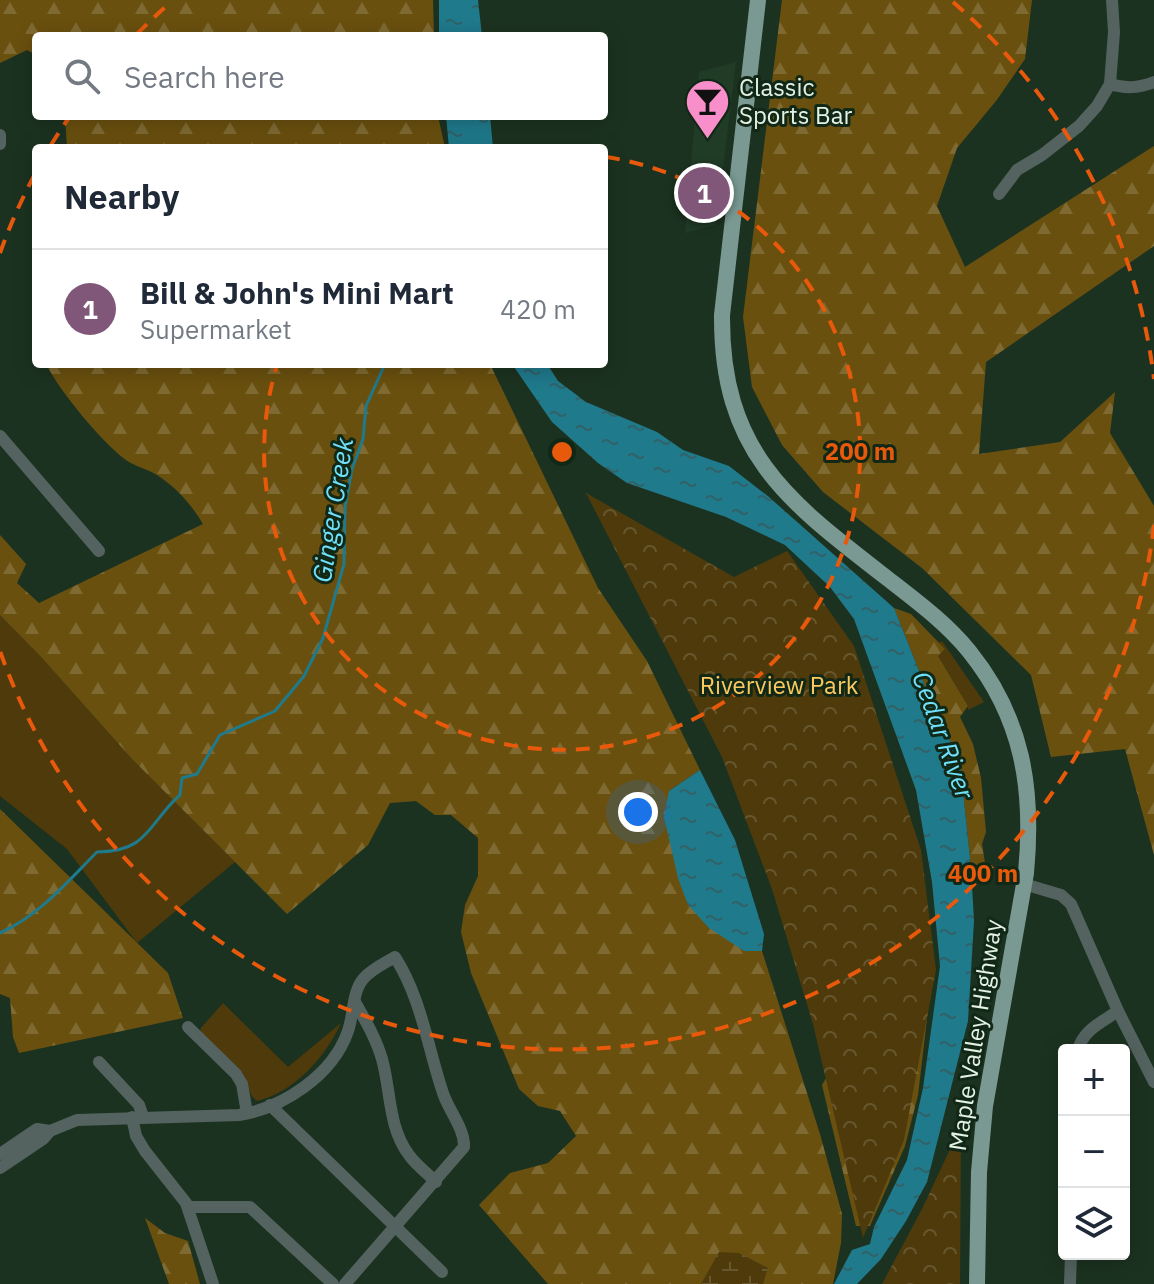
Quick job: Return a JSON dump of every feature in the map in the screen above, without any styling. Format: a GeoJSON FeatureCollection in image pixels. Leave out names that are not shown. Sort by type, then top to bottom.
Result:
{"type":"FeatureCollection","features":[{"type":"Feature","properties":{"kind":"main road","name":"Maple Valley Highway"},"geometry":{"type":"LineString","coordinates":[[758,0],[722,315],[723,358],[733,407],[760,461],[798,507],[950,630],[986,675],[1009,717],[1023,763],[1030,815],[1024,884],[985,1106],[979,1172],[977,1284]]}},
{"type":"Feature","properties":{"kind":"street"},"geometry":{"type":"LineString","coordinates":[[999,194],[1017,170],[1079,126],[1097,106],[1110,84],[1114,32],[1112,0]]}},
{"type":"Feature","properties":{"kind":"street"},"geometry":{"type":"LineString","coordinates":[[1110,84],[1137,88],[1154,82]]}},
{"type":"Feature","properties":{"kind":"street"},"geometry":{"type":"LineString","coordinates":[[0,135],[0,144]]}},
{"type":"Feature","properties":{"kind":"street"},"geometry":{"type":"LineString","coordinates":[[0,436],[99,551]]}},
{"type":"Feature","properties":{"kind":"street"},"geometry":{"type":"LineString","coordinates":[[1024,884],[1061,895],[1071,904],[1118,1011],[1154,1082]]}},
{"type":"Feature","properties":{"kind":"street"},"geometry":{"type":"LineString","coordinates":[[0,1168],[50,1131],[77,1120],[247,1113],[270,1105],[298,1090],[330,1063],[348,1032],[363,979],[395,957],[408,978],[423,1019],[442,1093],[464,1139],[464,1147],[345,1284]]}},
{"type":"Feature","properties":{"kind":"street"},"geometry":{"type":"LineString","coordinates":[[355,1002],[376,1042],[387,1100],[408,1154],[436,1182]]}},
{"type":"Feature","properties":{"kind":"street"},"geometry":{"type":"LineString","coordinates":[[1080,1044],[1088,1032],[1118,1011]]}},
{"type":"Feature","properties":{"kind":"street"},"geometry":{"type":"LineString","coordinates":[[188,1027],[236,1074],[242,1084],[247,1113]]}},
{"type":"Feature","properties":{"kind":"street"},"geometry":{"type":"LineString","coordinates":[[99,1062],[139,1105],[136,1136],[188,1207],[213,1284]]}},
{"type":"Feature","properties":{"kind":"street"},"geometry":{"type":"LineString","coordinates":[[270,1105],[442,1272]]}},
{"type":"Feature","properties":{"kind":"street"},"geometry":{"type":"LineString","coordinates":[[0,1154],[37,1129],[50,1131]]}},
{"type":"Feature","properties":{"kind":"street"},"geometry":{"type":"LineString","coordinates":[[188,1207],[250,1207],[333,1284]]}},
{"type":"Feature","properties":{"kind":"street"},"geometry":{"type":"LineString","coordinates":[[1070,1284],[1071,1260]]}},
{"type":"Feature","properties":{"kind":"shaded area"},"geometry":{"type":"Polygon","coordinates":[[[736,62],[716,225],[685,233],[699,72],[736,62]]]}},
{"type":"Feature","properties":{"kind":"green space"},"geometry":{"type":"Polygon","coordinates":[[[0,0],[433,0],[434,32],[32,32],[32,53],[27,50],[0,63],[0,0]]]}},
{"type":"Feature","properties":{"kind":"green space"},"geometry":{"type":"Polygon","coordinates":[[[782,0],[1032,0],[1025,59],[996,101],[957,148],[937,206],[965,267],[1154,146],[1154,246],[986,362],[979,454],[1060,442],[1115,392],[1110,433],[1154,506],[1154,855],[1125,749],[1051,757],[1031,675],[922,568],[823,492],[782,445],[752,387],[743,317],[782,0]]]}},
{"type":"Feature","properties":{"kind":"green space"},"geometry":{"type":"Polygon","coordinates":[[[65,120],[439,120],[444,144],[67,144],[65,120]]]}},
{"type":"Feature","properties":{"kind":"green space"},"geometry":{"type":"Polygon","coordinates":[[[48,368],[492,368],[598,588],[647,661],[700,770],[669,791],[744,951],[762,951],[842,1214],[841,1243],[833,1284],[548,1284],[479,1205],[510,1173],[548,1163],[576,1136],[560,1111],[538,1106],[519,1089],[471,973],[461,932],[465,905],[478,876],[478,838],[451,815],[435,815],[416,801],[390,803],[368,845],[287,914],[132,759],[0,615],[0,535],[26,564],[17,583],[39,603],[203,524],[171,485],[119,455],[48,368]]]}},
{"type":"Feature","properties":{"kind":"green space","name":"Riverview Park"},"geometry":{"type":"Polygon","coordinates":[[[586,493],[734,577],[787,551],[854,646],[921,850],[936,970],[904,1140],[863,1238],[813,1024],[772,889],[722,757],[586,493]]]}},
{"type":"Feature","properties":{"kind":"green space"},"geometry":{"type":"Polygon","coordinates":[[[894,608],[911,614],[945,649],[938,656],[968,706],[960,717],[973,744],[981,778],[986,832],[982,844],[985,863],[971,868],[960,762],[894,608]]]}},
{"type":"Feature","properties":{"kind":"green space"},"geometry":{"type":"Polygon","coordinates":[[[0,615],[132,759],[235,862],[137,943],[67,849],[0,796],[0,615]]]}},
{"type":"Feature","properties":{"kind":"green space"},"geometry":{"type":"Polygon","coordinates":[[[942,641],[984,702],[968,710],[938,656],[945,649],[939,643],[942,641]]]}},
{"type":"Feature","properties":{"kind":"green space"},"geometry":{"type":"Polygon","coordinates":[[[0,809],[168,973],[183,1018],[19,1053],[13,1037],[10,998],[0,994],[0,809]]]}},
{"type":"Feature","properties":{"kind":"green space"},"geometry":{"type":"Polygon","coordinates":[[[933,968],[918,1095],[905,1146],[870,1226],[856,1226],[822,1085],[834,1065],[933,968]]]}},
{"type":"Feature","properties":{"kind":"green space"},"geometry":{"type":"Polygon","coordinates":[[[223,1003],[288,1067],[341,1023],[327,1048],[308,1071],[284,1090],[257,1101],[251,1095],[242,1073],[200,1032],[223,1003]]]}},
{"type":"Feature","properties":{"kind":"green space"},"geometry":{"type":"Polygon","coordinates":[[[961,1126],[960,1284],[882,1284],[922,1209],[961,1126]]]}},
{"type":"Feature","properties":{"kind":"green space"},"geometry":{"type":"Polygon","coordinates":[[[145,1218],[165,1233],[188,1241],[200,1284],[169,1284],[145,1218]]]}},
{"type":"Feature","properties":{"kind":"green space"},"geometry":{"type":"Polygon","coordinates":[[[719,1252],[739,1253],[768,1268],[763,1284],[701,1284],[719,1252]]]}},
{"type":"Feature","properties":{"kind":"water"},"geometry":{"type":"Polygon","coordinates":[[[439,0],[478,0],[482,32],[439,32],[439,0]]]}},
{"type":"Feature","properties":{"kind":"water"},"geometry":{"type":"Polygon","coordinates":[[[446,120],[490,120],[493,144],[449,144],[446,120]]]}},
{"type":"Feature","properties":{"kind":"water","name":"Cedar River"},"geometry":{"type":"Polygon","coordinates":[[[515,368],[550,368],[558,381],[586,402],[657,432],[683,450],[729,466],[769,497],[894,608],[960,762],[974,921],[968,1021],[927,1182],[881,1259],[857,1284],[834,1284],[852,1250],[870,1244],[874,1227],[907,1160],[923,1088],[940,966],[932,882],[916,790],[854,619],[830,587],[785,545],[726,517],[627,483],[598,463],[552,422],[515,368]]]}},
{"type":"Feature","properties":{"kind":"water"},"geometry":{"type":"Polygon","coordinates":[[[700,770],[735,840],[764,934],[762,951],[744,951],[709,928],[688,905],[678,878],[664,817],[669,791],[700,770]]]}},
{"type":"Feature","properties":{"kind":"waterway","name":"Ginger Creek"},"geometry":{"type":"LineString","coordinates":[[0,933],[40,908],[97,852],[114,851],[138,841],[180,795],[182,778],[197,774],[220,735],[275,711],[304,676],[323,638],[344,564],[345,507],[352,469],[363,439],[366,406],[383,368]]}},
{"type":"Feature","properties":{"kind":"place","name":"Classic Sports Bar"},"geometry":{"type":"Point","coordinates":[708,140]}},
{"type":"Feature","properties":{"kind":"place","name":"Bill & John's Mini Mart"},"geometry":{"type":"Point","coordinates":[704,193]}}]}
